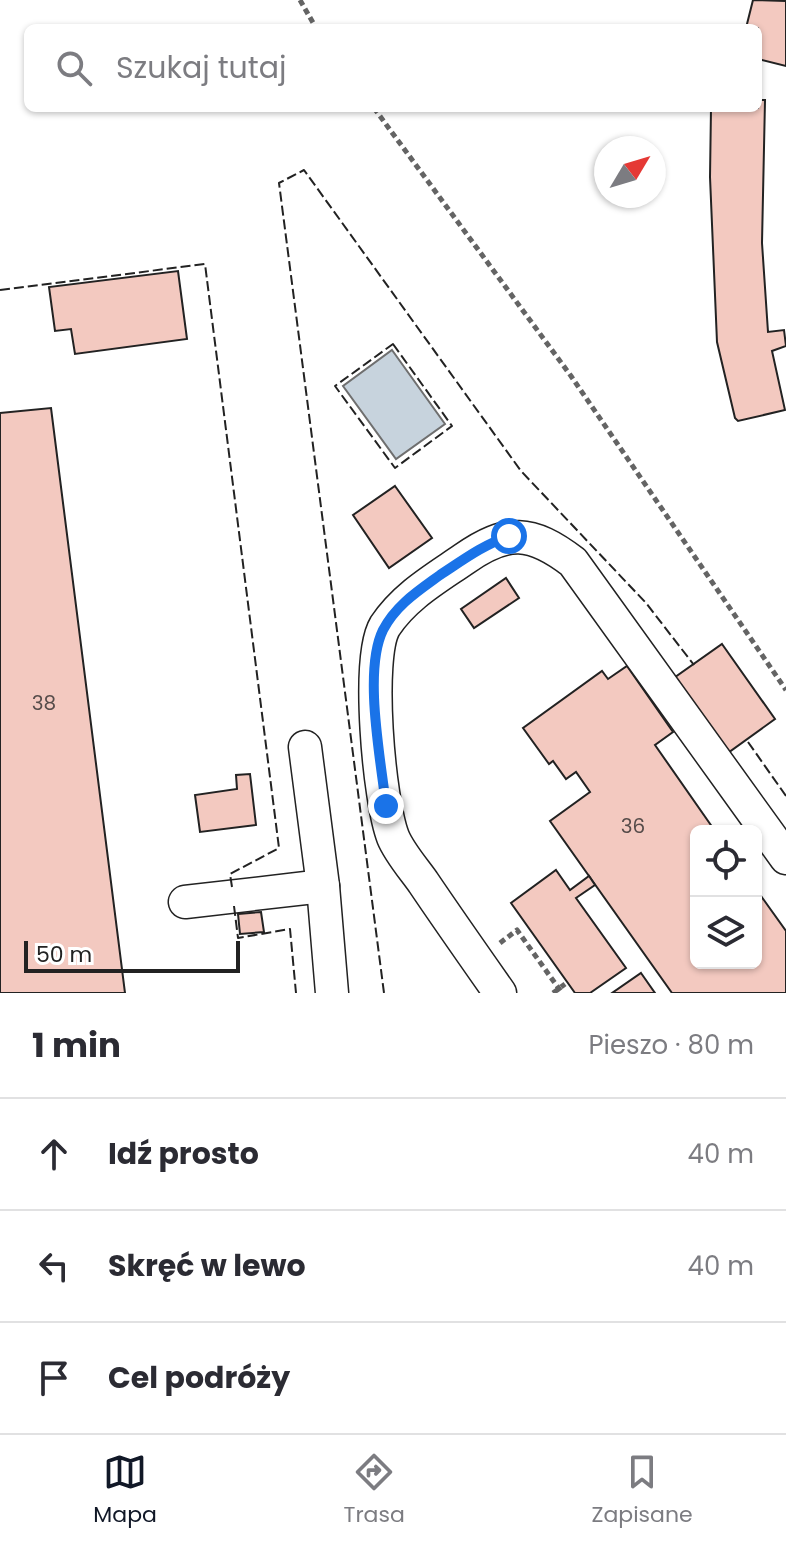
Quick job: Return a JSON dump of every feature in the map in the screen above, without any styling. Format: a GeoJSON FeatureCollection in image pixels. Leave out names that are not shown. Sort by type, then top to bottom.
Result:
{"type":"FeatureCollection","features":[{"type":"Feature","properties":{"kind":"street"},"geometry":{"type":"LineString","coordinates":[[500,993],[393,838],[386,806],[374,699],[377,644],[385,627],[407,598],[485,545],[509,536],[528,537],[552,546],[573,562],[786,858]]}},
{"type":"Feature","properties":{"kind":"street"},"geometry":{"type":"LineString","coordinates":[[305,747],[323,886],[332,993]]}},
{"type":"Feature","properties":{"kind":"street"},"geometry":{"type":"LineString","coordinates":[[185,902],[323,886]]}},
{"type":"Feature","properties":{"kind":"path"},"geometry":{"type":"LineString","coordinates":[[300,0],[314,24]]}},
{"type":"Feature","properties":{"kind":"path"},"geometry":{"type":"LineString","coordinates":[[377,112],[571,376],[786,690]]}},
{"type":"Feature","properties":{"kind":"path"},"geometry":{"type":"LineString","coordinates":[[517,930],[561,991]]}},
{"type":"Feature","properties":{"kind":"path"},"geometry":{"type":"LineString","coordinates":[[553,993],[561,991],[565,984]]}},
{"type":"Feature","properties":{"kind":"shaded area"},"geometry":{"type":"Polygon","coordinates":[[[392,350],[445,424],[396,459],[343,386],[392,350]]]}},
{"type":"Feature","properties":{"kind":"building"},"geometry":{"type":"Polygon","coordinates":[[[753,0],[786,1],[786,66],[762,60],[762,24],[747,24],[753,0]]]}},
{"type":"Feature","properties":{"kind":"building"},"geometry":{"type":"Polygon","coordinates":[[[762,100],[765,100],[762,243],[768,332],[784,330],[786,346],[772,351],[785,410],[738,421],[717,342],[710,177],[711,112],[762,112],[762,100]]]}},
{"type":"Feature","properties":{"kind":"building"},"geometry":{"type":"Polygon","coordinates":[[[178,271],[187,339],[75,354],[71,329],[55,331],[49,287],[178,271]]]}},
{"type":"Feature","properties":{"kind":"building"},"geometry":{"type":"Polygon","coordinates":[[[51,408],[125,993],[0,993],[0,413],[51,408]]]}},
{"type":"Feature","properties":{"kind":"building"},"geometry":{"type":"Polygon","coordinates":[[[395,486],[432,538],[389,568],[353,515],[395,486]]]}},
{"type":"Feature","properties":{"kind":"building"},"geometry":{"type":"Polygon","coordinates":[[[506,578],[519,598],[474,628],[461,609],[506,578]]]}},
{"type":"Feature","properties":{"kind":"building"},"geometry":{"type":"Polygon","coordinates":[[[722,644],[775,719],[725,755],[671,680],[722,644]]]}},
{"type":"Feature","properties":{"kind":"building"},"geometry":{"type":"Polygon","coordinates":[[[627,666],[673,732],[655,745],[711,825],[690,825],[690,969],[762,969],[762,897],[786,931],[786,993],[672,993],[550,821],[590,792],[576,772],[566,779],[553,761],[549,764],[523,728],[602,671],[608,679],[627,666]]]}},
{"type":"Feature","properties":{"kind":"building"},"geometry":{"type":"Polygon","coordinates":[[[250,774],[256,825],[200,832],[195,795],[237,789],[236,775],[250,774]]]}},
{"type":"Feature","properties":{"kind":"building"},"geometry":{"type":"Polygon","coordinates":[[[556,870],[570,890],[589,876],[595,885],[576,898],[626,968],[590,993],[575,993],[511,903],[556,870]]]}},
{"type":"Feature","properties":{"kind":"building"},"geometry":{"type":"Polygon","coordinates":[[[261,912],[264,932],[240,934],[238,914],[261,912]]]}},
{"type":"Feature","properties":{"kind":"building"},"geometry":{"type":"Polygon","coordinates":[[[641,973],[655,993],[612,993],[641,973]]]}},
{"type":"Feature","properties":{"kind":"fence"},"geometry":{"type":"LineString","coordinates":[[384,993],[279,183],[304,170],[521,471],[646,603],[694,665]]}},
{"type":"Feature","properties":{"kind":"fence"},"geometry":{"type":"LineString","coordinates":[[0,290],[205,264],[279,848],[230,874],[232,887]]}},
{"type":"Feature","properties":{"kind":"fence"},"geometry":{"type":"LineString","coordinates":[[393,344],[452,426],[395,468],[335,386],[393,344]]}},
{"type":"Feature","properties":{"kind":"fence"},"geometry":{"type":"LineString","coordinates":[[748,742],[786,796]]}},
{"type":"Feature","properties":{"kind":"fence"},"geometry":{"type":"LineString","coordinates":[[234,906],[238,938],[290,929],[296,993]]}},
{"type":"Feature","properties":{"kind":"route"},"geometry":{"type":"LineString","coordinates":[[386,806],[374,699],[377,644],[385,627],[407,598],[485,545],[509,536]]}}]}
